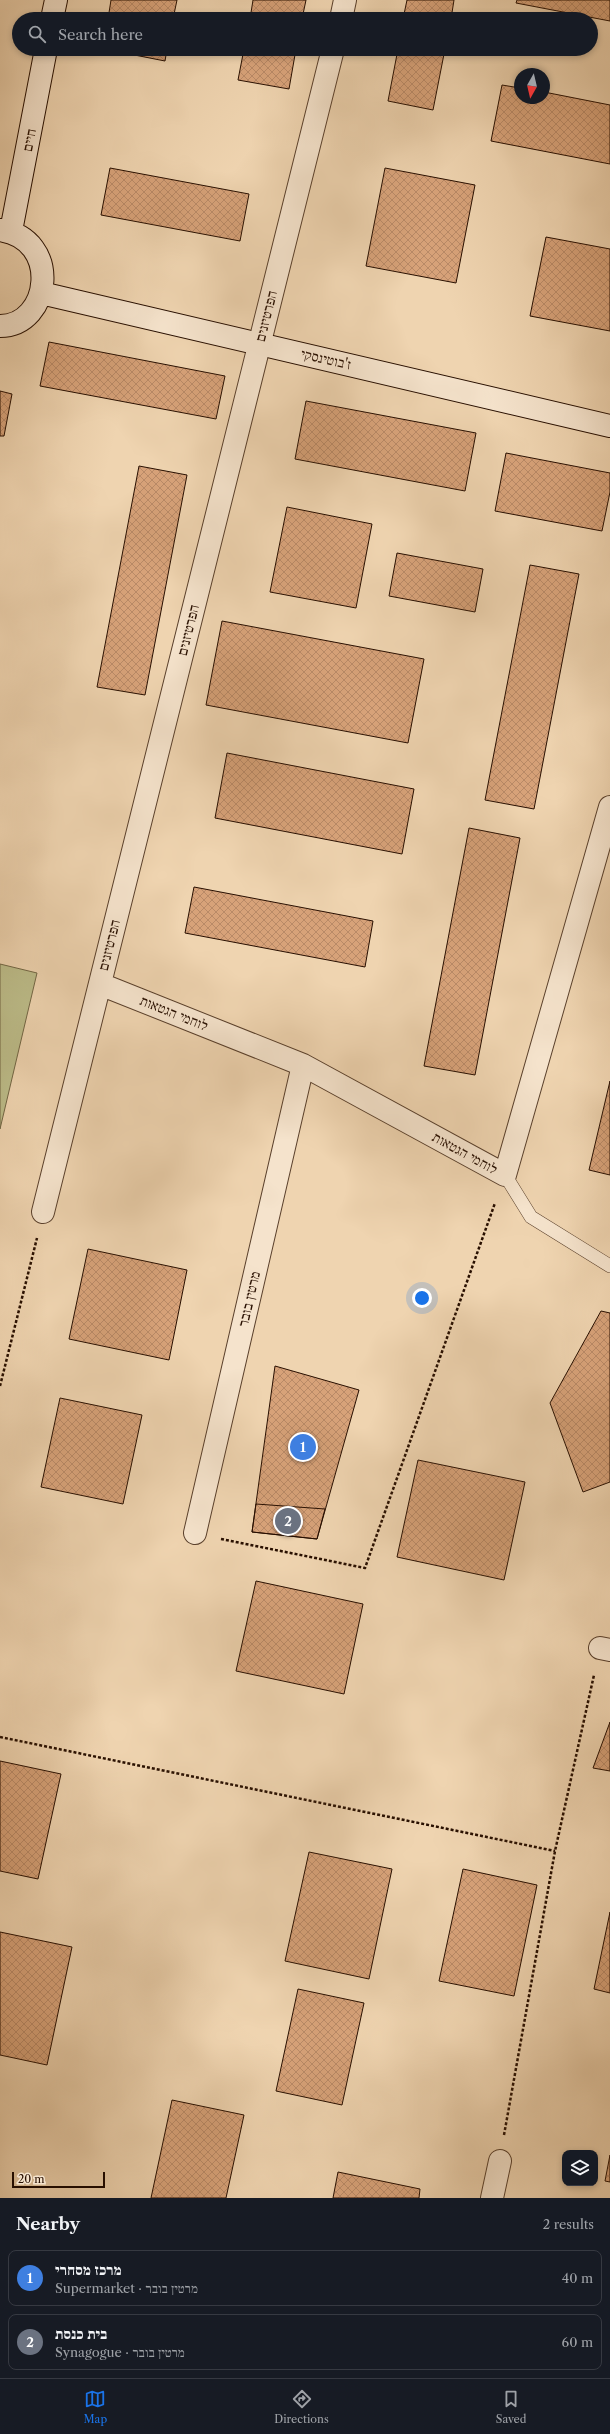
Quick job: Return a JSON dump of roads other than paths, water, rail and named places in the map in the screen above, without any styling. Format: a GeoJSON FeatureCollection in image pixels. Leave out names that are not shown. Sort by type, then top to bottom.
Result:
{"type":"FeatureCollection","features":[{"type":"Feature","properties":{"kind":"street"},"geometry":{"type":"LineString","coordinates":[[53,12],[56,0]]}},
{"type":"Feature","properties":{"kind":"street"},"geometry":{"type":"LineString","coordinates":[[342,12],[345,0]]}},
{"type":"Feature","properties":{"kind":"street","name":"חיים"},"geometry":{"type":"LineString","coordinates":[[5,231],[44,56]]}},
{"type":"Feature","properties":{"kind":"street","name":"הפרטיזנים"},"geometry":{"type":"LineString","coordinates":[[43,1212],[331,56]]}},
{"type":"Feature","properties":{"kind":"street"},"geometry":{"type":"LineString","coordinates":[[0,326],[20,320],[33,308],[41,294],[44,274],[39,256],[27,241],[5,231]]}},
{"type":"Feature","properties":{"kind":"street","name":"ז'בוטינסקי"},"geometry":{"type":"LineString","coordinates":[[41,294],[610,426]]}},
{"type":"Feature","properties":{"kind":"street","name":"לוחמי הגטאות"},"geometry":{"type":"LineString","coordinates":[[100,984],[303,1065],[505,1175],[610,807]]}},
{"type":"Feature","properties":{"kind":"street","name":"מרטין בובר"},"geometry":{"type":"LineString","coordinates":[[195,1533],[303,1065]]}},
{"type":"Feature","properties":{"kind":"street"},"geometry":{"type":"LineString","coordinates":[[492,2198],[500,2161]]}},
{"type":"Feature","properties":{"kind":"lane"},"geometry":{"type":"LineString","coordinates":[[505,1175],[531,1217],[610,1266]]}},
{"type":"Feature","properties":{"kind":"place","name":"מרכז מסחרי"},"geometry":{"type":"Point","coordinates":[303,1447]}},
{"type":"Feature","properties":{"kind":"place","name":"בית כנסת"},"geometry":{"type":"Point","coordinates":[288,1521]}}]}
